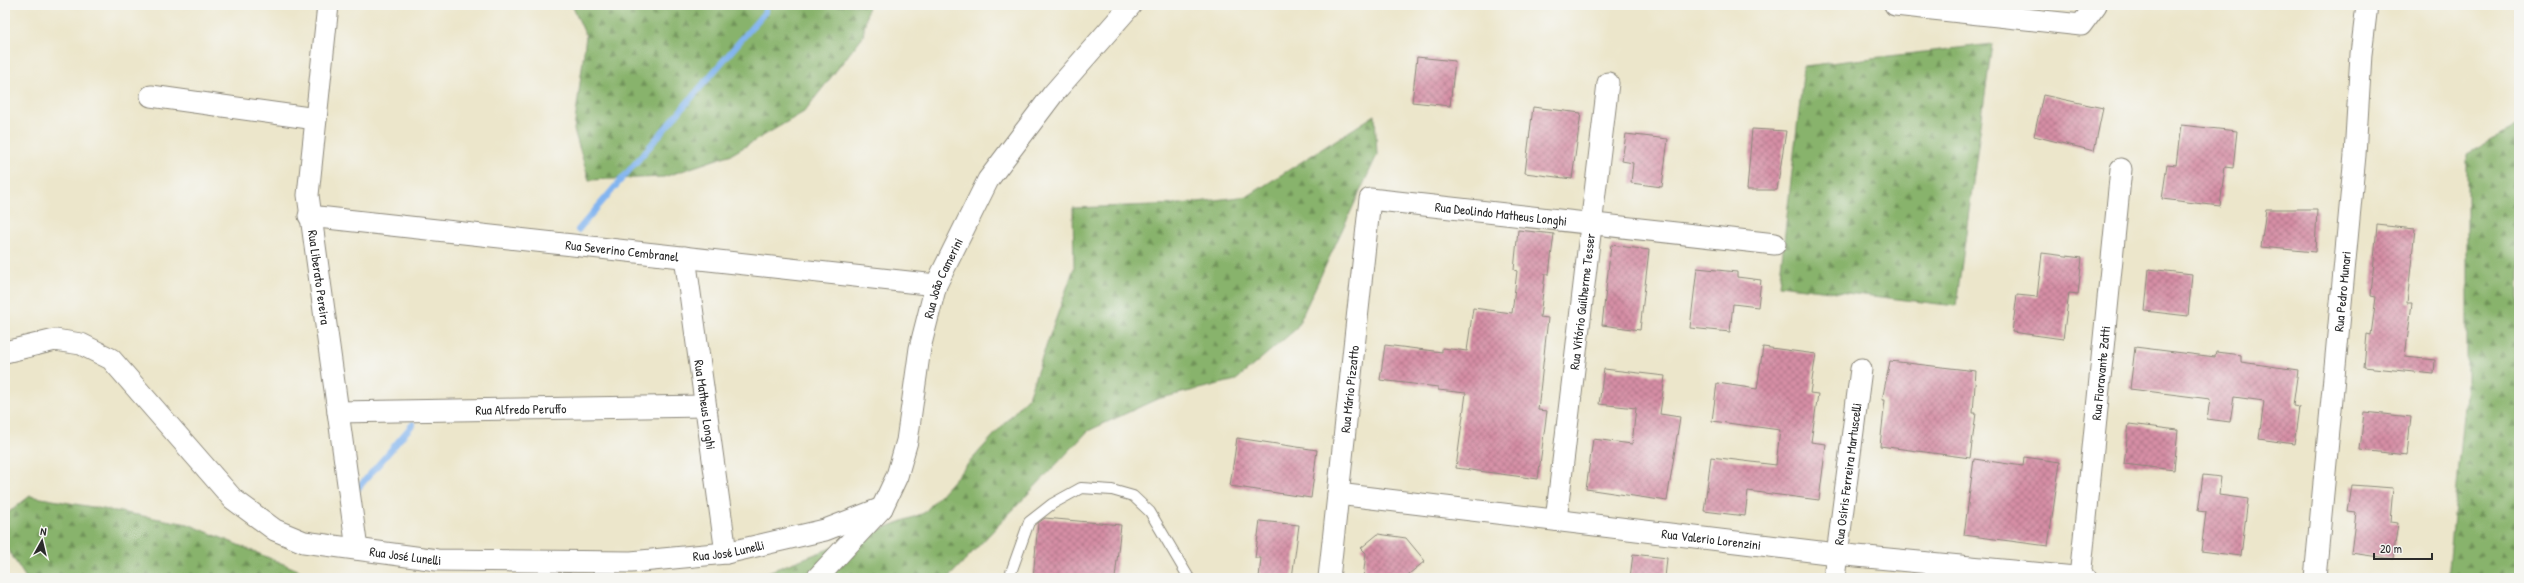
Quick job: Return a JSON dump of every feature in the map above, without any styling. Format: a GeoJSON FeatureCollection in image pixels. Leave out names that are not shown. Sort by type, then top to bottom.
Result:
{"type":"FeatureCollection","features":[{"type":"Feature","properties":{"kind":"street","name":"Rua Liberato Pereira"},"geometry":{"type":"LineString","coordinates":[[328,5],[308,195],[309,216],[357,549]]}},
{"type":"Feature","properties":{"kind":"street","name":"Rua João Camerini"},"geometry":{"type":"LineString","coordinates":[[816,578],[882,508],[897,476],[907,441],[920,348],[936,285],[988,180],[1053,94],[1131,5]]}},
{"type":"Feature","properties":{"kind":"street"},"geometry":{"type":"LineString","coordinates":[[1895,5],[2081,26],[2096,5]]}},
{"type":"Feature","properties":{"kind":"street","name":"Rua Pedro Munari"},"geometry":{"type":"LineString","coordinates":[[2315,578],[2354,170],[2367,5]]}},
{"type":"Feature","properties":{"kind":"street","name":"Rua Vitório Guilherme Tesser"},"geometry":{"type":"LineString","coordinates":[[1556,520],[1608,83]]}},
{"type":"Feature","properties":{"kind":"street"},"geometry":{"type":"LineString","coordinates":[[151,96],[316,119]]}},
{"type":"Feature","properties":{"kind":"street","name":"Rua Fioravante Zatti"},"geometry":{"type":"LineString","coordinates":[[2080,578],[2121,169]]}},
{"type":"Feature","properties":{"kind":"street","name":"Rua Deolindo Matheus Longhi"},"geometry":{"type":"LineString","coordinates":[[1370,200],[1775,244]]}},
{"type":"Feature","properties":{"kind":"street","name":"Rua Mário Pizzatto"},"geometry":{"type":"LineString","coordinates":[[1329,578],[1370,200]]}},
{"type":"Feature","properties":{"kind":"street","name":"Rua Severino Cembranel"},"geometry":{"type":"LineString","coordinates":[[309,216],[936,285]]}},
{"type":"Feature","properties":{"kind":"street","name":"Rua Matheus Longhi"},"geometry":{"type":"LineString","coordinates":[[685,257],[726,553]]}},
{"type":"Feature","properties":{"kind":"street","name":"Rua José Lunelli"},"geometry":{"type":"LineString","coordinates":[[5,352],[54,340],[81,344],[111,359],[233,499],[275,530],[304,542],[438,560],[631,562],[726,553],[825,530],[882,508]]}},
{"type":"Feature","properties":{"kind":"street","name":"Rua Osíris Ferreira Martuscelli"},"geometry":{"type":"LineString","coordinates":[[1834,578],[1861,369]]}},
{"type":"Feature","properties":{"kind":"street","name":"Rua Alfredo Peruffo"},"geometry":{"type":"LineString","coordinates":[[338,412],[705,406]]}},
{"type":"Feature","properties":{"kind":"street","name":"Rua Valerio Lorenzini"},"geometry":{"type":"LineString","coordinates":[[1338,494],[1836,554],[2085,578]]}},
{"type":"Feature","properties":{"kind":"lane"},"geometry":{"type":"LineString","coordinates":[[1009,578],[1029,522],[1052,504],[1080,488],[1112,490],[1132,496],[1150,512],[1189,578]]}},
{"type":"Feature","properties":{"kind":"green space"},"geometry":{"type":"Polygon","coordinates":[[[572,5],[868,5],[863,36],[804,112],[732,154],[664,177],[589,180],[574,130],[586,36],[572,5]]]}},
{"type":"Feature","properties":{"kind":"green space"},"geometry":{"type":"Polygon","coordinates":[[[1992,44],[1956,306],[1779,285],[1804,66],[1992,44]]]}},
{"type":"Feature","properties":{"kind":"green space"},"geometry":{"type":"Polygon","coordinates":[[[1375,115],[1377,155],[1296,329],[1236,380],[1157,399],[1088,431],[948,578],[752,578],[924,513],[1028,397],[1074,268],[1073,208],[1180,204],[1248,196],[1375,115]]]}},
{"type":"Feature","properties":{"kind":"green space"},"geometry":{"type":"Polygon","coordinates":[[[2519,125],[2519,578],[2448,578],[2467,384],[2467,154],[2519,125]]]}},
{"type":"Feature","properties":{"kind":"green space"},"geometry":{"type":"Polygon","coordinates":[[[30,496],[188,524],[317,578],[26,578],[5,545],[5,515],[30,496]]]}},
{"type":"Feature","properties":{"kind":"building"},"geometry":{"type":"Polygon","coordinates":[[[1417,57],[1455,61],[1450,106],[1412,102],[1417,57]]]}},
{"type":"Feature","properties":{"kind":"building"},"geometry":{"type":"Polygon","coordinates":[[[2043,95],[2103,108],[2094,151],[2034,136],[2043,95]]]}},
{"type":"Feature","properties":{"kind":"building"},"geometry":{"type":"Polygon","coordinates":[[[1533,107],[1581,113],[1572,179],[1525,173],[1533,107]]]}},
{"type":"Feature","properties":{"kind":"building"},"geometry":{"type":"Polygon","coordinates":[[[2181,125],[2237,131],[2233,168],[2225,167],[2220,206],[2162,199],[2167,164],[2176,165],[2181,125]]]}},
{"type":"Feature","properties":{"kind":"building"},"geometry":{"type":"Polygon","coordinates":[[[1752,129],[1786,131],[1777,190],[1747,190],[1752,129]]]}},
{"type":"Feature","properties":{"kind":"building"},"geometry":{"type":"Polygon","coordinates":[[[1626,134],[1668,139],[1662,187],[1631,183],[1633,163],[1622,161],[1626,134]]]}},
{"type":"Feature","properties":{"kind":"building"},"geometry":{"type":"Polygon","coordinates":[[[2266,209],[2317,209],[2315,252],[2261,247],[2266,209]]]}},
{"type":"Feature","properties":{"kind":"building"},"geometry":{"type":"Polygon","coordinates":[[[2377,225],[2415,229],[2407,303],[2412,303],[2405,357],[2435,360],[2434,374],[2364,367],[2367,334],[2371,335],[2376,297],[2371,296],[2377,225]]]}},
{"type":"Feature","properties":{"kind":"building"},"geometry":{"type":"Polygon","coordinates":[[[1518,230],[1554,234],[1549,274],[1545,274],[1540,317],[1548,318],[1538,410],[1547,411],[1538,479],[1456,468],[1466,393],[1438,390],[1438,387],[1380,380],[1385,345],[1442,352],[1442,348],[1467,351],[1473,308],[1512,313],[1517,271],[1514,270],[1518,230]]]}},
{"type":"Feature","properties":{"kind":"building"},"geometry":{"type":"Polygon","coordinates":[[[1611,245],[1649,250],[1640,330],[1602,325],[1611,245]]]}},
{"type":"Feature","properties":{"kind":"building"},"geometry":{"type":"Polygon","coordinates":[[[2042,253],[2082,258],[2078,294],[2069,293],[2063,339],[2012,332],[2017,295],[2037,297],[2042,253]]]}},
{"type":"Feature","properties":{"kind":"building"},"geometry":{"type":"Polygon","coordinates":[[[1697,268],[1737,272],[1737,277],[1761,280],[1758,307],[1733,304],[1730,332],[1690,328],[1697,268]]]}},
{"type":"Feature","properties":{"kind":"building"},"geometry":{"type":"Polygon","coordinates":[[[2149,269],[2192,274],[2188,316],[2145,311],[2149,269]]]}},
{"type":"Feature","properties":{"kind":"building"},"geometry":{"type":"Polygon","coordinates":[[[1763,347],[1816,354],[1810,393],[1818,394],[1811,442],[1826,444],[1819,500],[1748,491],[1745,516],[1704,511],[1711,457],[1776,465],[1780,430],[1712,421],[1717,383],[1757,389],[1763,347]]]}},
{"type":"Feature","properties":{"kind":"building"},"geometry":{"type":"Polygon","coordinates":[[[2135,347],[2215,357],[2216,352],[2241,355],[2241,362],[2298,370],[2293,406],[2299,407],[2294,444],[2259,439],[2264,401],[2234,397],[2230,422],[2207,419],[2210,399],[2130,389],[2135,347]]]}},
{"type":"Feature","properties":{"kind":"building"},"geometry":{"type":"Polygon","coordinates":[[[1890,361],[1976,371],[1973,413],[1976,413],[1970,458],[1880,446],[1885,400],[1882,400],[1890,361]]]}},
{"type":"Feature","properties":{"kind":"building"},"geometry":{"type":"Polygon","coordinates":[[[1604,369],[1665,376],[1660,414],[1680,417],[1667,501],[1586,489],[1593,439],[1632,444],[1636,408],[1599,404],[1604,369]]]}},
{"type":"Feature","properties":{"kind":"building"},"geometry":{"type":"Polygon","coordinates":[[[2364,412],[2411,417],[2407,455],[2360,450],[2364,412]]]}},
{"type":"Feature","properties":{"kind":"building"},"geometry":{"type":"Polygon","coordinates":[[[2129,424],[2178,430],[2174,470],[2124,464],[2129,424]]]}},
{"type":"Feature","properties":{"kind":"building"},"geometry":{"type":"Polygon","coordinates":[[[1237,438],[1317,450],[1311,498],[1230,486],[1237,438]]]}},
{"type":"Feature","properties":{"kind":"building"},"geometry":{"type":"Polygon","coordinates":[[[2024,457],[2060,462],[2048,546],[1964,535],[1974,459],[2023,466],[2024,457]]]}},
{"type":"Feature","properties":{"kind":"building"},"geometry":{"type":"Polygon","coordinates":[[[2203,475],[2221,477],[2219,495],[2248,499],[2241,556],[2201,551],[2206,512],[2198,511],[2203,475]]]}},
{"type":"Feature","properties":{"kind":"building"},"geometry":{"type":"Polygon","coordinates":[[[2352,485],[2393,488],[2390,522],[2398,523],[2393,559],[2351,553],[2356,513],[2348,512],[2352,485]]]}},
{"type":"Feature","properties":{"kind":"building"},"geometry":{"type":"Polygon","coordinates":[[[1045,518],[1121,525],[1115,578],[1033,578],[1038,523],[1045,518]]]}},
{"type":"Feature","properties":{"kind":"building"},"geometry":{"type":"Polygon","coordinates":[[[1260,521],[1299,525],[1292,578],[1259,578],[1261,558],[1255,558],[1260,521]]]}},
{"type":"Feature","properties":{"kind":"building"},"geometry":{"type":"Polygon","coordinates":[[[1378,534],[1406,538],[1425,561],[1404,578],[1363,578],[1366,553],[1361,548],[1378,534]]]}},
{"type":"Feature","properties":{"kind":"building"},"geometry":{"type":"Polygon","coordinates":[[[1633,554],[1667,558],[1665,578],[1630,578],[1633,554]]]}},
{"type":"Feature","properties":{"kind":"waterway"},"geometry":{"type":"LineString","coordinates":[[578,230],[765,12],[765,5]]}},
{"type":"Feature","properties":{"kind":"waterway"},"geometry":{"type":"LineString","coordinates":[[354,493],[413,424]]}}]}
